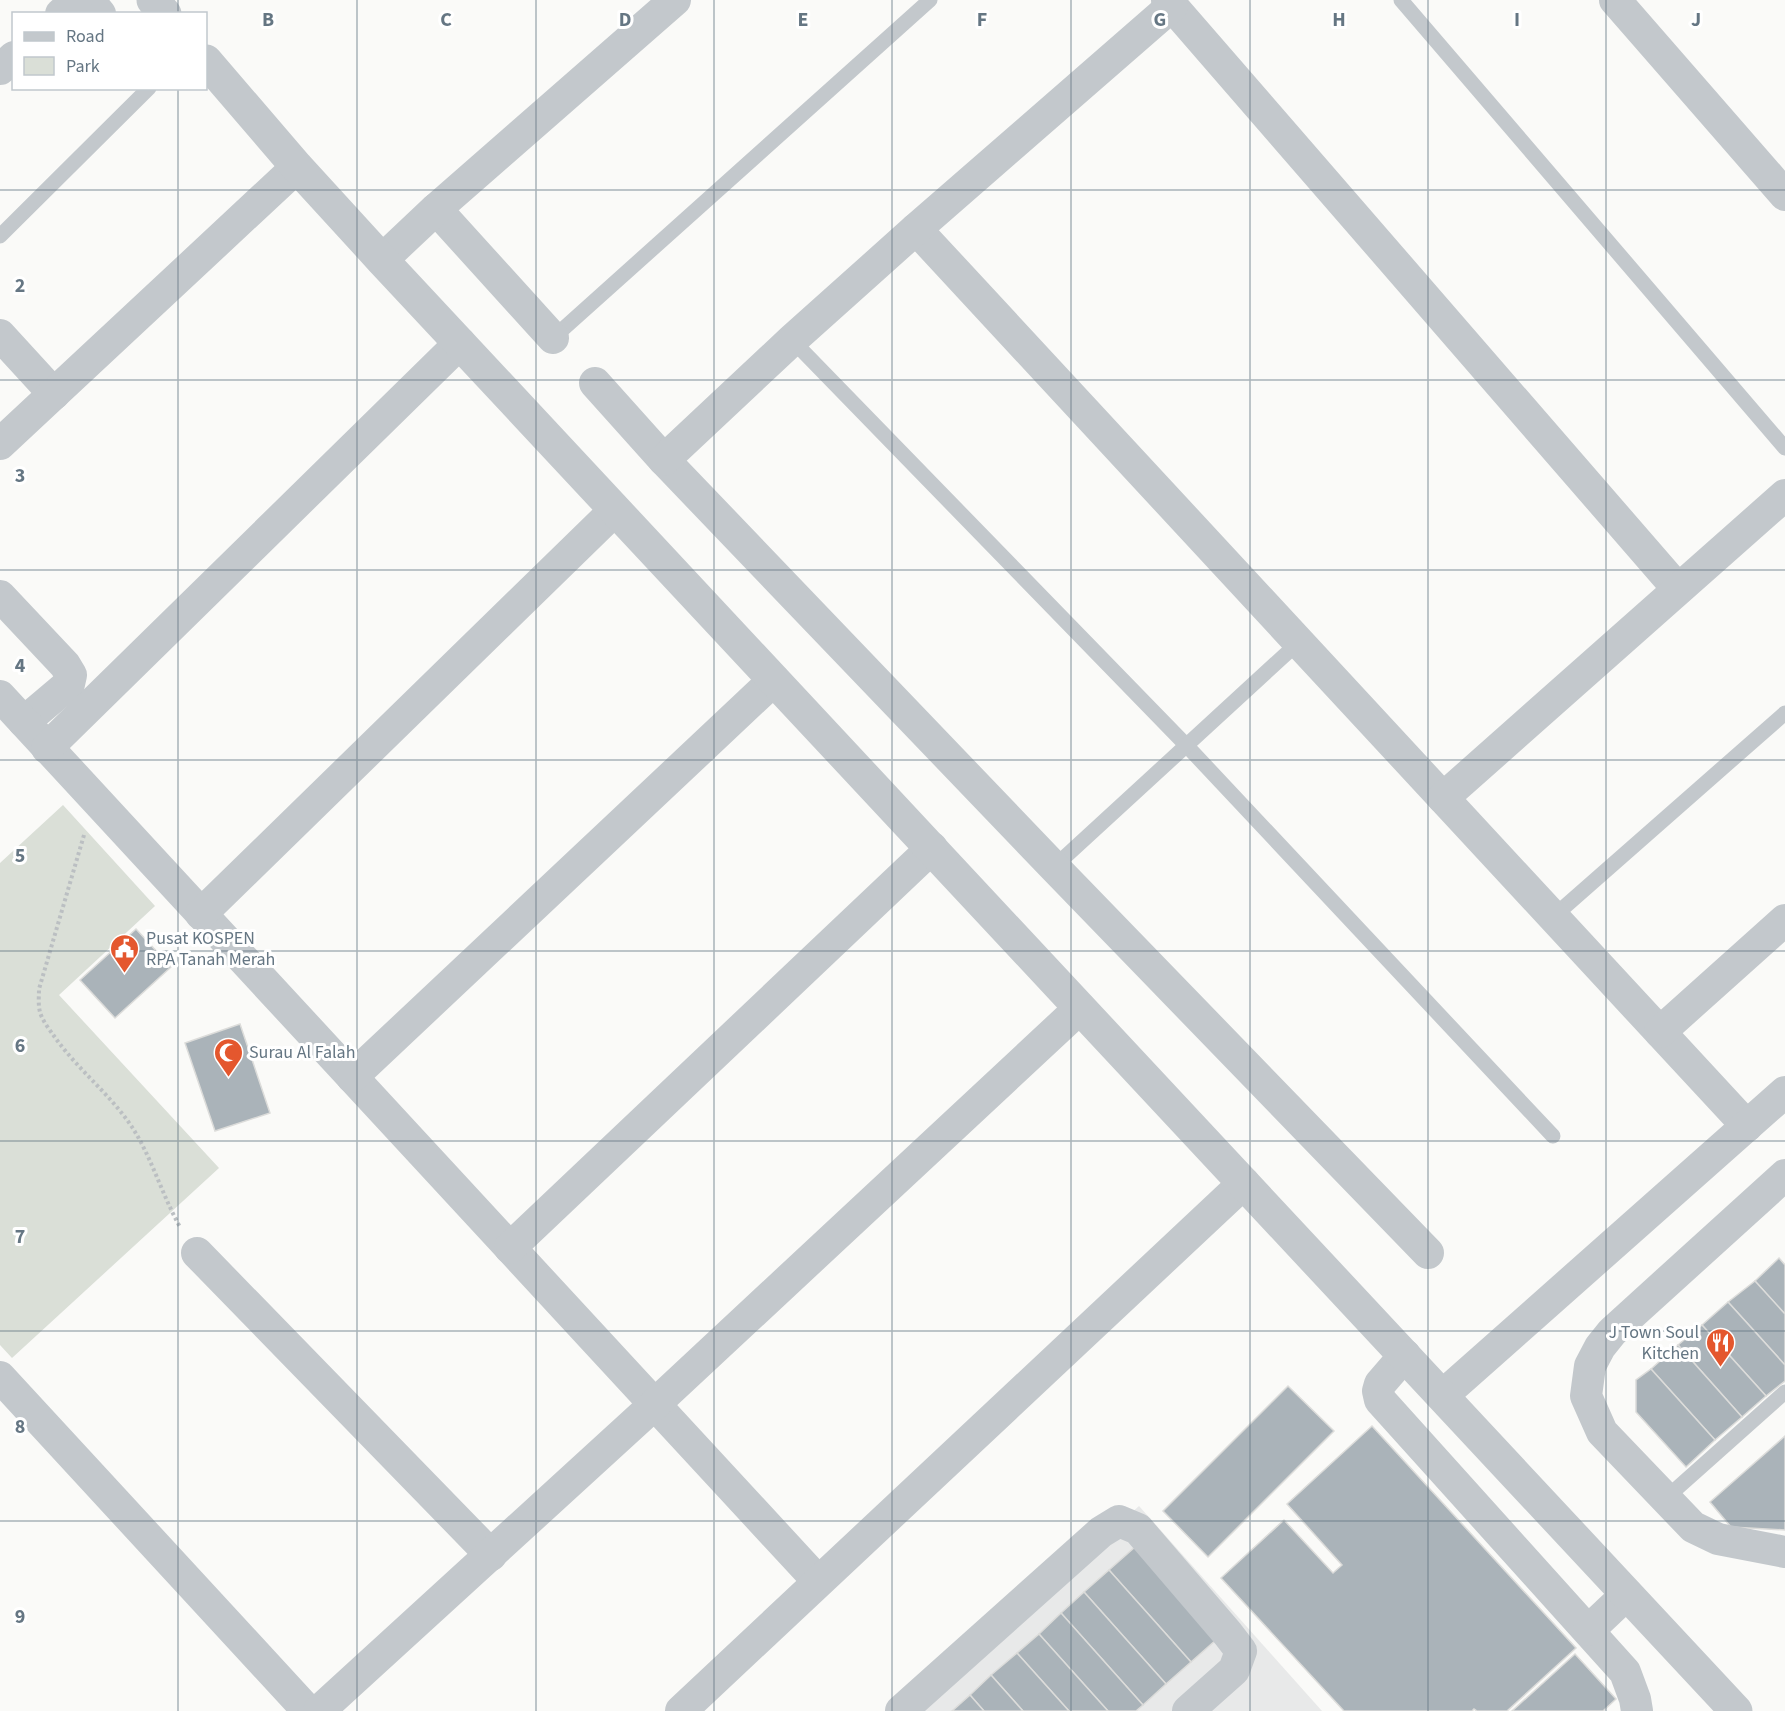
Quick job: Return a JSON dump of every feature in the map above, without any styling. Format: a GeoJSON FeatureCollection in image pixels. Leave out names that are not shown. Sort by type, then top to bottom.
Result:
{"type":"FeatureCollection","features":[{"type":"Feature","properties":{"kind":"street"},"geometry":{"type":"LineString","coordinates":[[63,12],[76,0]]}},
{"type":"Feature","properties":{"kind":"street"},"geometry":{"type":"LineString","coordinates":[[88,0],[98,12]]}},
{"type":"Feature","properties":{"kind":"street"},"geometry":{"type":"LineString","coordinates":[[153,0],[163,12]]}},
{"type":"Feature","properties":{"kind":"street"},"geometry":{"type":"LineString","coordinates":[[382,260],[436,209],[675,0]]}},
{"type":"Feature","properties":{"kind":"street"},"geometry":{"type":"LineString","coordinates":[[1615,0],[1785,195]]}},
{"type":"Feature","properties":{"kind":"street"},"geometry":{"type":"LineString","coordinates":[[664,460],[792,340],[1170,3],[1678,589]]}},
{"type":"Feature","properties":{"kind":"street"},"geometry":{"type":"LineString","coordinates":[[0,69],[12,59]]}},
{"type":"Feature","properties":{"kind":"street"},"geometry":{"type":"LineString","coordinates":[[207,62],[297,167],[382,260],[1736,1711]]}},
{"type":"Feature","properties":{"kind":"street"},"geometry":{"type":"LineString","coordinates":[[0,444],[297,167]]}},
{"type":"Feature","properties":{"kind":"street"},"geometry":{"type":"LineString","coordinates":[[436,209],[553,338]]}},
{"type":"Feature","properties":{"kind":"street"},"geometry":{"type":"LineString","coordinates":[[916,229],[1747,1126]]}},
{"type":"Feature","properties":{"kind":"street"},"geometry":{"type":"LineString","coordinates":[[0,335],[54,394]]}},
{"type":"Feature","properties":{"kind":"street"},"geometry":{"type":"LineString","coordinates":[[47,747],[459,343]]}},
{"type":"Feature","properties":{"kind":"street"},"geometry":{"type":"LineString","coordinates":[[595,383],[664,460],[1428,1253]]}},
{"type":"Feature","properties":{"kind":"street"},"geometry":{"type":"LineString","coordinates":[[1443,798],[1785,495]]}},
{"type":"Feature","properties":{"kind":"street"},"geometry":{"type":"LineString","coordinates":[[201,914],[615,510]]}},
{"type":"Feature","properties":{"kind":"street"},"geometry":{"type":"LineString","coordinates":[[0,596],[65,665],[71,675],[69,684],[24,722]]}},
{"type":"Feature","properties":{"kind":"street"},"geometry":{"type":"LineString","coordinates":[[352,1077],[774,680]]}},
{"type":"Feature","properties":{"kind":"street"},"geometry":{"type":"LineString","coordinates":[[0,696],[818,1581]]}},
{"type":"Feature","properties":{"kind":"street"},"geometry":{"type":"LineString","coordinates":[[510,1248],[932,848]]}},
{"type":"Feature","properties":{"kind":"street"},"geometry":{"type":"LineString","coordinates":[[1660,1032],[1785,920]]}},
{"type":"Feature","properties":{"kind":"street"},"geometry":{"type":"LineString","coordinates":[[319,1711],[655,1404],[1080,1008]]}},
{"type":"Feature","properties":{"kind":"street"},"geometry":{"type":"LineString","coordinates":[[1442,1396],[1785,1092]]}},
{"type":"Feature","properties":{"kind":"street"},"geometry":{"type":"LineString","coordinates":[[1785,1175],[1612,1332],[1600,1347],[1590,1366],[1586,1396],[1602,1432],[1693,1527],[1718,1539],[1785,1552]]}},
{"type":"Feature","properties":{"kind":"street"},"geometry":{"type":"LineString","coordinates":[[681,1711],[1244,1184]]}},
{"type":"Feature","properties":{"kind":"street"},"geometry":{"type":"LineString","coordinates":[[197,1253],[490,1555]]}},
{"type":"Feature","properties":{"kind":"street"},"geometry":{"type":"LineString","coordinates":[[1405,1355],[1380,1384],[1378,1391],[1380,1400],[1625,1672],[1637,1711]]}},
{"type":"Feature","properties":{"kind":"street"},"geometry":{"type":"LineString","coordinates":[[0,1377],[308,1711]]}},
{"type":"Feature","properties":{"kind":"street"},"geometry":{"type":"LineString","coordinates":[[901,1711],[1101,1532],[1119,1521],[1138,1529],[1241,1651],[1234,1670],[1188,1711]]}},
{"type":"Feature","properties":{"kind":"street"},"geometry":{"type":"LineString","coordinates":[[1588,1630],[1627,1594]]}},
{"type":"Feature","properties":{"kind":"lane"},"geometry":{"type":"LineString","coordinates":[[553,338],[930,0]]}},
{"type":"Feature","properties":{"kind":"lane"},"geometry":{"type":"LineString","coordinates":[[1401,0],[1785,448]]}},
{"type":"Feature","properties":{"kind":"lane"},"geometry":{"type":"LineString","coordinates":[[0,236],[147,90]]}},
{"type":"Feature","properties":{"kind":"lane"},"geometry":{"type":"LineString","coordinates":[[792,340],[1186,745],[1553,1136]]}},
{"type":"Feature","properties":{"kind":"lane"},"geometry":{"type":"LineString","coordinates":[[1054,867],[1299,642]]}},
{"type":"Feature","properties":{"kind":"lane"},"geometry":{"type":"LineString","coordinates":[[1553,917],[1785,713]]}},
{"type":"Feature","properties":{"kind":"lane"},"geometry":{"type":"LineString","coordinates":[[1665,1499],[1785,1392]]}},
{"type":"Feature","properties":{"kind":"path"},"geometry":{"type":"LineString","coordinates":[[94,799],[39,989],[40,1012],[65,1052],[132,1127],[148,1155],[172,1213],[197,1253]]}},
{"type":"Feature","properties":{"kind":"shaded area"},"geometry":{"type":"Polygon","coordinates":[[[1139,1506],[1322,1711],[912,1711],[1139,1506]]]}},
{"type":"Feature","properties":{"kind":"green space"},"geometry":{"type":"Polygon","coordinates":[[[63,805],[155,906],[59,995],[219,1168],[12,1358],[0,1345],[0,863],[63,805]]]}},
{"type":"Feature","properties":{"kind":"building","name":"Pusat KOSPEN RPA Tanah Merah"},"geometry":{"type":"Polygon","coordinates":[[[136,929],[171,967],[115,1018],[80,980],[136,929]]]}},
{"type":"Feature","properties":{"kind":"building","name":"Surau Al Falah"},"geometry":{"type":"Polygon","coordinates":[[[240,1024],[270,1113],[215,1131],[185,1043],[240,1024]]]}},
{"type":"Feature","properties":{"kind":"building"},"geometry":{"type":"Polygon","coordinates":[[[1779,1258],[1785,1265],[1785,1314],[1755,1281],[1779,1258]]]}},
{"type":"Feature","properties":{"kind":"building"},"geometry":{"type":"Polygon","coordinates":[[[1755,1281],[1785,1314],[1785,1365],[1728,1302],[1755,1281]]]}},
{"type":"Feature","properties":{"kind":"building"},"geometry":{"type":"Polygon","coordinates":[[[1728,1302],[1785,1365],[1785,1381],[1766,1396],[1702,1325],[1728,1302]]]}},
{"type":"Feature","properties":{"kind":"building"},"geometry":{"type":"Polygon","coordinates":[[[1702,1325],[1766,1396],[1742,1417],[1678,1345],[1702,1325]]]}},
{"type":"Feature","properties":{"kind":"building"},"geometry":{"type":"Polygon","coordinates":[[[1678,1345],[1742,1417],[1715,1440],[1651,1369],[1678,1345]]]}},
{"type":"Feature","properties":{"kind":"building"},"geometry":{"type":"Polygon","coordinates":[[[1651,1369],[1715,1440],[1686,1467],[1636,1412],[1636,1380],[1651,1369]]]}},
{"type":"Feature","properties":{"kind":"building"},"geometry":{"type":"Polygon","coordinates":[[[1288,1386],[1334,1431],[1208,1557],[1163,1511],[1288,1386]]]}},
{"type":"Feature","properties":{"kind":"building"},"geometry":{"type":"Polygon","coordinates":[[[1372,1426],[1576,1648],[1507,1711],[1477,1711],[1474,1709],[1472,1711],[1344,1711],[1221,1578],[1284,1520],[1333,1573],[1342,1565],[1287,1504],[1372,1426]]]}},
{"type":"Feature","properties":{"kind":"building"},"geometry":{"type":"Polygon","coordinates":[[[1785,1436],[1785,1530],[1731,1527],[1710,1502],[1785,1436]]]}},
{"type":"Feature","properties":{"kind":"building"},"geometry":{"type":"Polygon","coordinates":[[[1135,1547],[1217,1639],[1191,1662],[1109,1570],[1135,1547]]]}},
{"type":"Feature","properties":{"kind":"building"},"geometry":{"type":"Polygon","coordinates":[[[1109,1570],[1191,1662],[1166,1684],[1084,1592],[1109,1570]]]}},
{"type":"Feature","properties":{"kind":"building"},"geometry":{"type":"Polygon","coordinates":[[[1084,1592],[1166,1684],[1143,1705],[1061,1613],[1084,1592]]]}},
{"type":"Feature","properties":{"kind":"building"},"geometry":{"type":"Polygon","coordinates":[[[1061,1613],[1143,1705],[1136,1711],[1108,1711],[1039,1634],[1061,1613]]]}},
{"type":"Feature","properties":{"kind":"building"},"geometry":{"type":"Polygon","coordinates":[[[1039,1634],[1108,1711],[1069,1711],[1017,1653],[1039,1634]]]}},
{"type":"Feature","properties":{"kind":"building"},"geometry":{"type":"Polygon","coordinates":[[[1017,1653],[1069,1711],[1023,1711],[991,1675],[1017,1653]]]}},
{"type":"Feature","properties":{"kind":"building"},"geometry":{"type":"Polygon","coordinates":[[[1575,1654],[1616,1699],[1603,1711],[1512,1711],[1575,1654]]]}},
{"type":"Feature","properties":{"kind":"building"},"geometry":{"type":"Polygon","coordinates":[[[991,1675],[1023,1711],[984,1711],[970,1695],[991,1675]]]}},
{"type":"Feature","properties":{"kind":"building"},"geometry":{"type":"Polygon","coordinates":[[[970,1695],[984,1711],[952,1711],[970,1695]]]}},
{"type":"Feature","properties":{"kind":"place","name":"Pusat KOSPEN RPA Tanah Merah"},"geometry":{"type":"Point","coordinates":[125,974]}},
{"type":"Feature","properties":{"kind":"place","name":"Surau Al Falah"},"geometry":{"type":"Point","coordinates":[228,1078]}},
{"type":"Feature","properties":{"kind":"place","name":"J Town Soul Kitchen"},"geometry":{"type":"Point","coordinates":[1720,1368]}}]}
